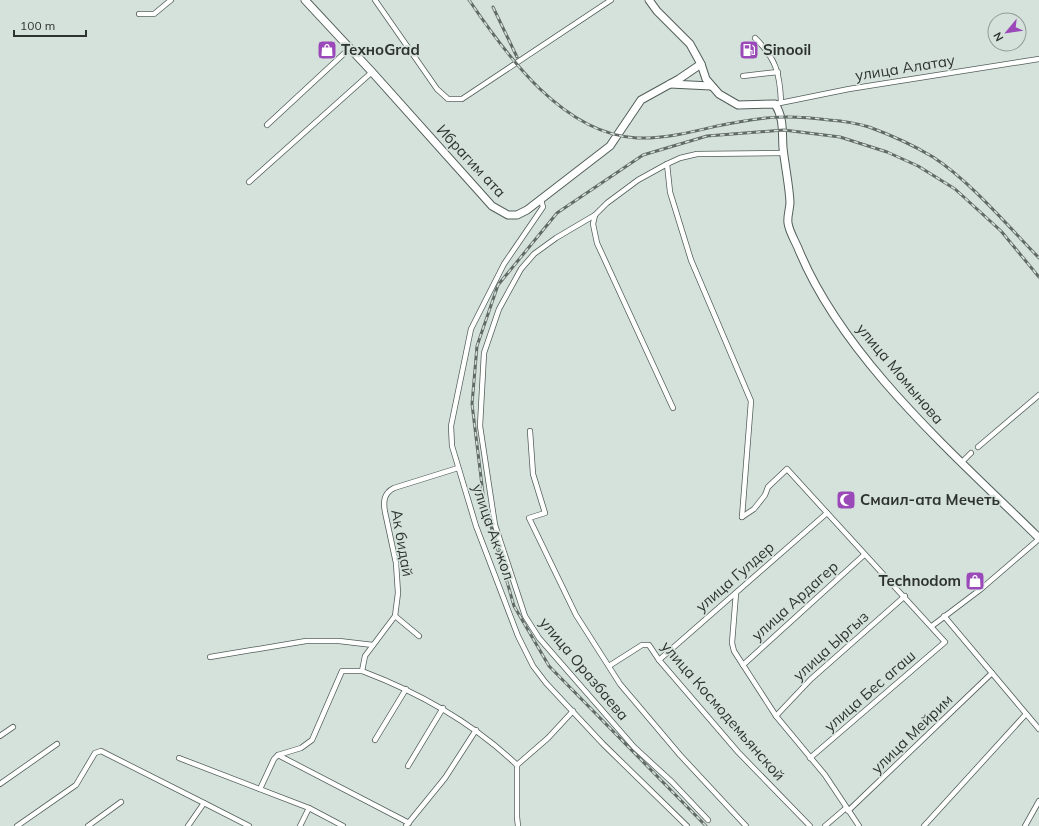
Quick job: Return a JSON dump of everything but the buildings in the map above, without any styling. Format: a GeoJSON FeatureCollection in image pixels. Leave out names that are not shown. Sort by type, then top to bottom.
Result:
{"type":"FeatureCollection","features":[{"type":"Feature","properties":{"kind":"main road","name":"Ибрагим ата"},"geometry":{"type":"LineString","coordinates":[[305,0],[372,72],[492,206],[508,215],[517,215],[541,200],[610,146],[641,100],[652,92],[670,84],[701,64]]}},
{"type":"Feature","properties":{"kind":"main road"},"geometry":{"type":"LineString","coordinates":[[649,0],[675,30],[686,39],[701,64],[706,79],[719,94],[738,105],[778,103]]}},
{"type":"Feature","properties":{"kind":"main road"},"geometry":{"type":"LineString","coordinates":[[670,84],[711,86]]}},
{"type":"Feature","properties":{"kind":"main road","name":"улица Момынова"},"geometry":{"type":"LineString","coordinates":[[778,103],[781,116],[790,204],[788,223],[804,261],[829,308],[874,369],[961,462],[1039,538]]}},
{"type":"Feature","properties":{"kind":"street"},"geometry":{"type":"LineString","coordinates":[[139,14],[157,13],[172,0]]}},
{"type":"Feature","properties":{"kind":"street"},"geometry":{"type":"LineString","coordinates":[[375,0],[437,89],[448,99],[462,99],[611,0]]}},
{"type":"Feature","properties":{"kind":"street"},"geometry":{"type":"LineString","coordinates":[[755,38],[772,58],[778,72],[778,103]]}},
{"type":"Feature","properties":{"kind":"street"},"geometry":{"type":"LineString","coordinates":[[267,125],[350,48]]}},
{"type":"Feature","properties":{"kind":"street","name":"улица Алатау"},"geometry":{"type":"LineString","coordinates":[[778,103],[954,71],[1039,59]]}},
{"type":"Feature","properties":{"kind":"street"},"geometry":{"type":"LineString","coordinates":[[249,182],[372,72]]}},
{"type":"Feature","properties":{"kind":"street"},"geometry":{"type":"LineString","coordinates":[[743,76],[778,72]]}},
{"type":"Feature","properties":{"kind":"street","name":"улица Оразбаева"},"geometry":{"type":"LineString","coordinates":[[708,820],[672,782],[634,747],[538,638],[525,616],[495,525],[480,426],[484,353],[499,309],[521,269],[534,254],[556,238],[595,214],[638,180],[680,158],[697,154],[784,153]]}},
{"type":"Feature","properties":{"kind":"street"},"geometry":{"type":"LineString","coordinates":[[667,164],[670,192],[691,260],[751,401],[742,517],[754,509],[765,495],[768,486],[787,469],[932,626],[981,589],[1039,538]]}},
{"type":"Feature","properties":{"kind":"street","name":"улица Ак жол"},"geometry":{"type":"LineString","coordinates":[[541,200],[543,207],[504,264],[471,329],[451,426],[452,446],[476,526],[518,636],[533,666],[546,683],[603,744],[687,826]]}},
{"type":"Feature","properties":{"kind":"street"},"geometry":{"type":"LineString","coordinates":[[595,214],[593,224],[597,242],[673,408]]}},
{"type":"Feature","properties":{"kind":"street"},"geometry":{"type":"LineString","coordinates":[[978,447],[1039,395]]}},
{"type":"Feature","properties":{"kind":"street","name":"улица Оразбаева"},"geometry":{"type":"LineString","coordinates":[[530,431],[533,474],[545,513],[529,518],[576,615],[610,666],[620,684],[680,755],[746,826]]}},
{"type":"Feature","properties":{"kind":"street"},"geometry":{"type":"LineString","coordinates":[[961,462],[971,453]]}},
{"type":"Feature","properties":{"kind":"street","name":"Ак бидай"},"geometry":{"type":"LineString","coordinates":[[362,671],[365,656],[395,616],[398,593],[396,563],[384,512],[383,504],[385,496],[388,491],[394,488],[458,468]]}},
{"type":"Feature","properties":{"kind":"street","name":"улица Гулдер"},"geometry":{"type":"LineString","coordinates":[[659,660],[827,513]]}},
{"type":"Feature","properties":{"kind":"street","name":"улица Ардагер"},"geometry":{"type":"LineString","coordinates":[[743,664],[864,554]]}},
{"type":"Feature","properties":{"kind":"street"},"geometry":{"type":"LineString","coordinates":[[736,593],[732,643],[734,651],[776,716],[824,775],[859,826]]}},
{"type":"Feature","properties":{"kind":"street","name":"улица Ыргыз"},"geometry":{"type":"LineString","coordinates":[[776,716],[811,679],[905,596]]}},
{"type":"Feature","properties":{"kind":"street"},"geometry":{"type":"LineString","coordinates":[[395,616],[419,636]]}},
{"type":"Feature","properties":{"kind":"street"},"geometry":{"type":"LineString","coordinates":[[944,616],[1039,729]]}},
{"type":"Feature","properties":{"kind":"street","name":"улица Бес агаш"},"geometry":{"type":"LineString","coordinates":[[810,758],[945,642],[932,626]]}},
{"type":"Feature","properties":{"kind":"street"},"geometry":{"type":"LineString","coordinates":[[210,657],[306,641],[339,641],[373,645]]}},
{"type":"Feature","properties":{"kind":"street","name":"улица Космодемьянской"},"geometry":{"type":"LineString","coordinates":[[610,666],[642,645],[649,645],[659,660],[738,752],[810,826]]}},
{"type":"Feature","properties":{"kind":"street"},"geometry":{"type":"LineString","coordinates":[[260,789],[274,759],[278,754],[301,748],[312,740],[340,674],[346,671],[362,671],[400,686],[443,708],[497,746],[517,765],[518,826]]}},
{"type":"Feature","properties":{"kind":"street","name":"улица Мейрим"},"geometry":{"type":"LineString","coordinates":[[825,826],[847,810],[992,673]]}},
{"type":"Feature","properties":{"kind":"street"},"geometry":{"type":"LineString","coordinates":[[375,740],[406,689]]}},
{"type":"Feature","properties":{"kind":"street"},"geometry":{"type":"LineString","coordinates":[[408,766],[443,708]]}},
{"type":"Feature","properties":{"kind":"street"},"geometry":{"type":"LineString","coordinates":[[517,765],[548,738],[573,711]]}},
{"type":"Feature","properties":{"kind":"street"},"geometry":{"type":"LineString","coordinates":[[924,826],[1026,714]]}},
{"type":"Feature","properties":{"kind":"street"},"geometry":{"type":"LineString","coordinates":[[0,736],[13,726]]}},
{"type":"Feature","properties":{"kind":"street"},"geometry":{"type":"LineString","coordinates":[[278,754],[407,824],[445,778],[476,730]]}},
{"type":"Feature","properties":{"kind":"street"},"geometry":{"type":"LineString","coordinates":[[0,784],[57,744]]}},
{"type":"Feature","properties":{"kind":"street"},"geometry":{"type":"LineString","coordinates":[[17,826],[76,786],[95,753],[101,751],[249,826]]}},
{"type":"Feature","properties":{"kind":"street"},"geometry":{"type":"LineString","coordinates":[[179,758],[309,808],[343,826]]}},
{"type":"Feature","properties":{"kind":"street"},"geometry":{"type":"LineString","coordinates":[[1025,826],[1039,801]]}},
{"type":"Feature","properties":{"kind":"street"},"geometry":{"type":"LineString","coordinates":[[88,826],[121,802]]}},
{"type":"Feature","properties":{"kind":"street"},"geometry":{"type":"LineString","coordinates":[[188,826],[204,803]]}},
{"type":"Feature","properties":{"kind":"street"},"geometry":{"type":"LineString","coordinates":[[300,826],[309,808]]}},
{"type":"Feature","properties":{"kind":"railway"},"geometry":{"type":"LineString","coordinates":[[469,0],[501,45],[519,67],[561,107],[585,123],[610,133],[637,138],[688,133],[733,123],[773,117],[813,118],[859,124],[918,148],[947,167],[975,191],[1039,258]]}},
{"type":"Feature","properties":{"kind":"railway"},"geometry":{"type":"LineString","coordinates":[[493,7],[517,57]]}},
{"type":"Feature","properties":{"kind":"railway"},"geometry":{"type":"LineString","coordinates":[[706,826],[549,666],[514,606],[484,502],[472,404],[477,346],[498,285],[557,213],[643,155],[707,136],[784,130],[840,137],[887,152],[918,166],[955,189],[1001,231],[1039,277]]}},
{"type":"Feature","properties":{"kind":"place","name":"ТехноGrad"},"geometry":{"type":"Point","coordinates":[327,50]}},
{"type":"Feature","properties":{"kind":"place","name":"Sinooil"},"geometry":{"type":"Point","coordinates":[749,50]}},
{"type":"Feature","properties":{"kind":"place","name":"Смаил-ата Мечеть"},"geometry":{"type":"Point","coordinates":[846,500]}},
{"type":"Feature","properties":{"kind":"place","name":"Technodom"},"geometry":{"type":"Point","coordinates":[975,581]}}]}
